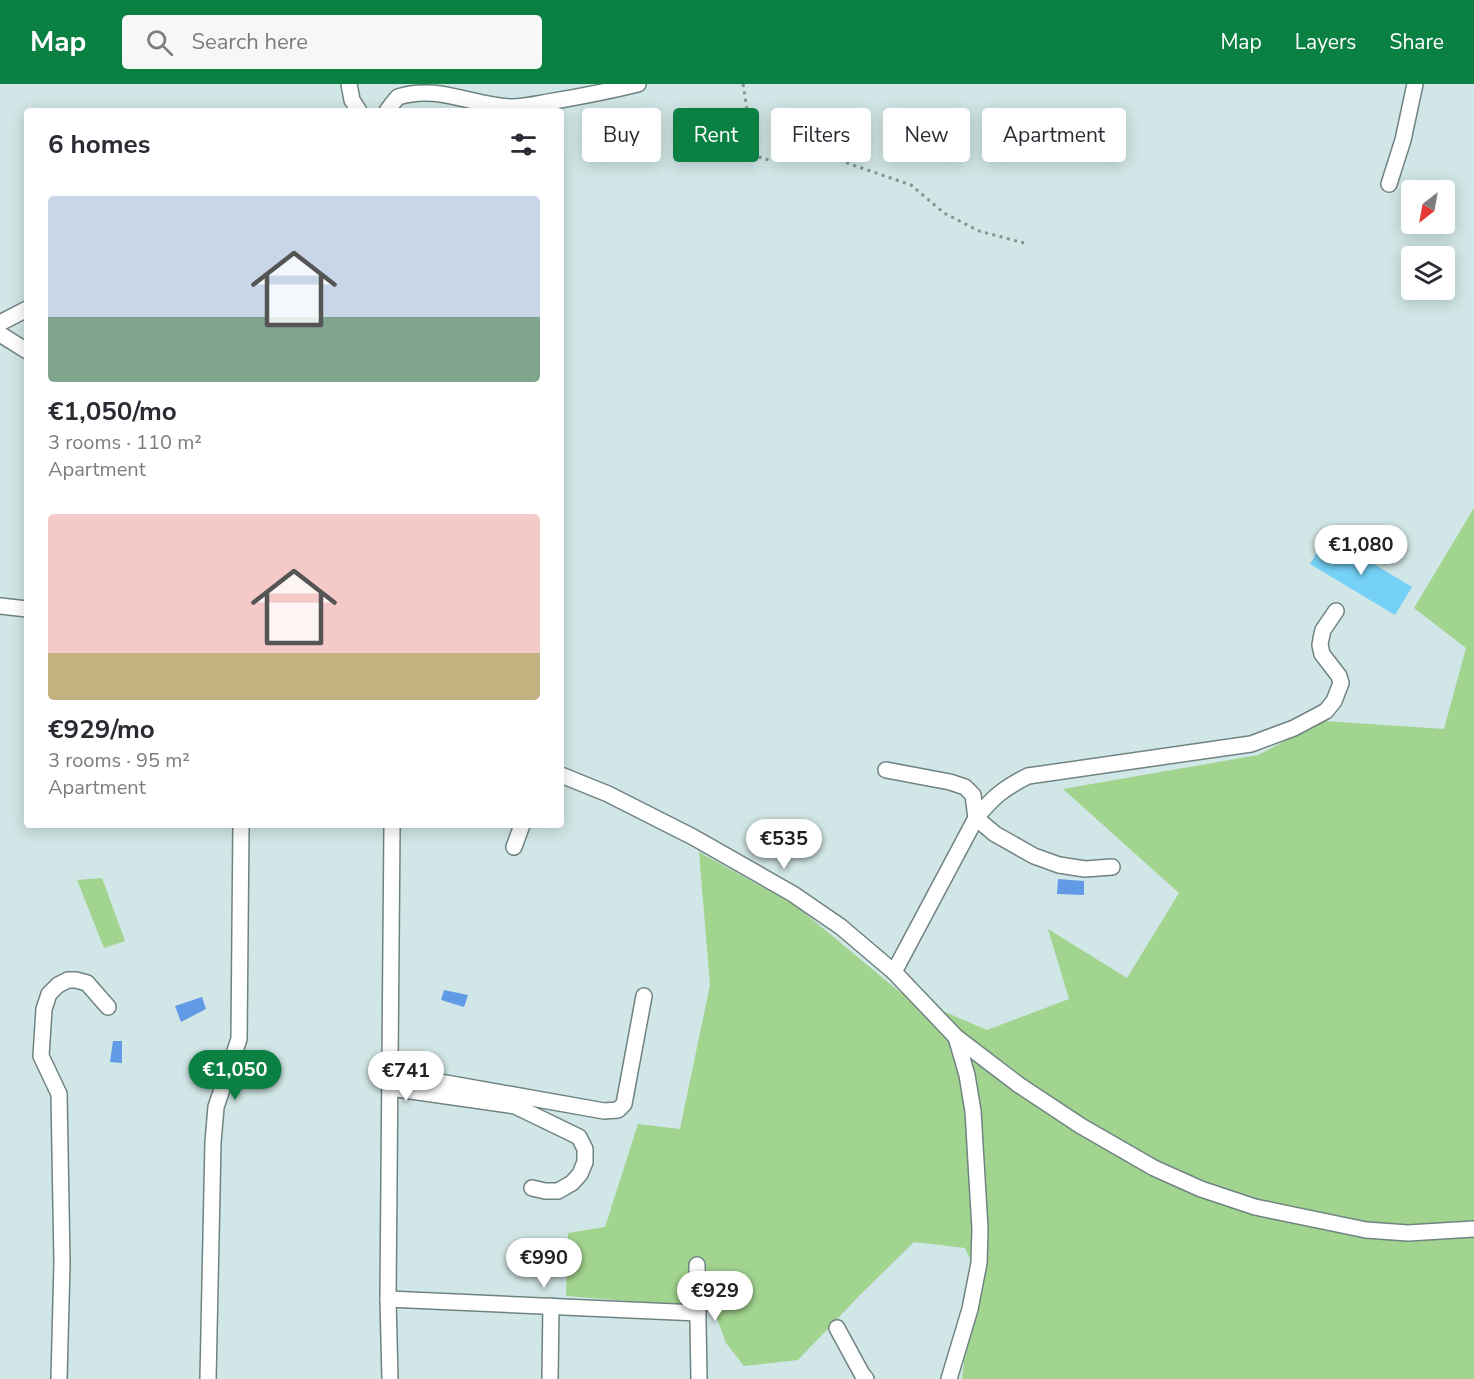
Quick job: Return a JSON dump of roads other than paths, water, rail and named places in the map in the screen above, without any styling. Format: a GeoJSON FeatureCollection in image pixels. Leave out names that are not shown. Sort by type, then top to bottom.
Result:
{"type":"FeatureCollection","features":[{"type":"Feature","properties":{"kind":"street"},"geometry":{"type":"LineString","coordinates":[[349,84],[352,100],[357,108]]}},
{"type":"Feature","properties":{"kind":"street"},"geometry":{"type":"LineString","coordinates":[[390,108],[398,98],[413,89],[428,86],[444,86],[497,105],[513,107],[588,96],[638,84]]}},
{"type":"Feature","properties":{"kind":"street"},"geometry":{"type":"LineString","coordinates":[[1389,184],[1403,140],[1415,84]]}},
{"type":"Feature","properties":{"kind":"street"},"geometry":{"type":"LineString","coordinates":[[0,323],[24,311]]}},
{"type":"Feature","properties":{"kind":"street"},"geometry":{"type":"LineString","coordinates":[[0,334],[24,349]]}},
{"type":"Feature","properties":{"kind":"street"},"geometry":{"type":"LineString","coordinates":[[0,606],[24,609]]}},
{"type":"Feature","properties":{"kind":"street"},"geometry":{"type":"LineString","coordinates":[[894,972],[976,818],[992,799],[1010,785],[1028,776],[1251,744],[1294,728],[1326,711],[1334,701],[1341,683],[1339,676],[1322,654],[1320,645],[1323,630],[1336,611]]}},
{"type":"Feature","properties":{"kind":"street"},"geometry":{"type":"LineString","coordinates":[[886,770],[950,782],[964,787],[973,795],[976,818],[995,834],[1034,856],[1059,865],[1085,869],[1112,867]]}},
{"type":"Feature","properties":{"kind":"street"},"geometry":{"type":"LineString","coordinates":[[564,775],[608,794],[693,837],[793,894],[841,927],[894,972],[956,1038],[1018,1085],[1081,1126],[1154,1168],[1201,1189],[1255,1207],[1366,1230],[1408,1233],[1474,1229]]}},
{"type":"Feature","properties":{"kind":"street"},"geometry":{"type":"LineString","coordinates":[[208,1379],[213,1142],[216,1107],[239,1039],[241,828]]}},
{"type":"Feature","properties":{"kind":"street"},"geometry":{"type":"LineString","coordinates":[[390,1379],[388,1299],[392,828]]}},
{"type":"Feature","properties":{"kind":"street"},"geometry":{"type":"LineString","coordinates":[[514,847],[521,828]]}},
{"type":"Feature","properties":{"kind":"street"},"geometry":{"type":"LineString","coordinates":[[59,1379],[62,1263],[59,1094],[40,1056],[44,1009],[49,994],[58,985],[68,980],[87,983],[108,1007]]}},
{"type":"Feature","properties":{"kind":"street"},"geometry":{"type":"LineString","coordinates":[[390,1080],[604,1111],[618,1110],[624,1104],[644,996]]}},
{"type":"Feature","properties":{"kind":"street"},"geometry":{"type":"LineString","coordinates":[[949,1379],[970,1309],[979,1263],[980,1229],[974,1111],[967,1075],[956,1038]]}},
{"type":"Feature","properties":{"kind":"street"},"geometry":{"type":"LineString","coordinates":[[390,1080],[515,1106],[579,1137],[585,1149],[585,1162],[580,1174],[572,1183],[558,1191],[532,1188]]}},
{"type":"Feature","properties":{"kind":"street"},"geometry":{"type":"LineString","coordinates":[[697,1265],[699,1379]]}},
{"type":"Feature","properties":{"kind":"street"},"geometry":{"type":"LineString","coordinates":[[388,1299],[698,1313]]}},
{"type":"Feature","properties":{"kind":"street"},"geometry":{"type":"LineString","coordinates":[[550,1379],[551,1306]]}},
{"type":"Feature","properties":{"kind":"street"},"geometry":{"type":"LineString","coordinates":[[837,1328],[861,1374],[866,1379]]}},
{"type":"Feature","properties":{"kind":"water"},"geometry":{"type":"Polygon","coordinates":[[[1058,879],[1084,881],[1084,895],[1057,894],[1058,879]]]}},
{"type":"Feature","properties":{"kind":"water"},"geometry":{"type":"Polygon","coordinates":[[[444,990],[468,995],[464,1007],[441,1000],[444,990]]]}},
{"type":"Feature","properties":{"kind":"water"},"geometry":{"type":"Polygon","coordinates":[[[202,997],[206,1009],[181,1022],[175,1006],[202,997]]]}},
{"type":"Feature","properties":{"kind":"water"},"geometry":{"type":"Polygon","coordinates":[[[113,1041],[122,1041],[122,1063],[110,1062],[113,1041]]]}}]}
